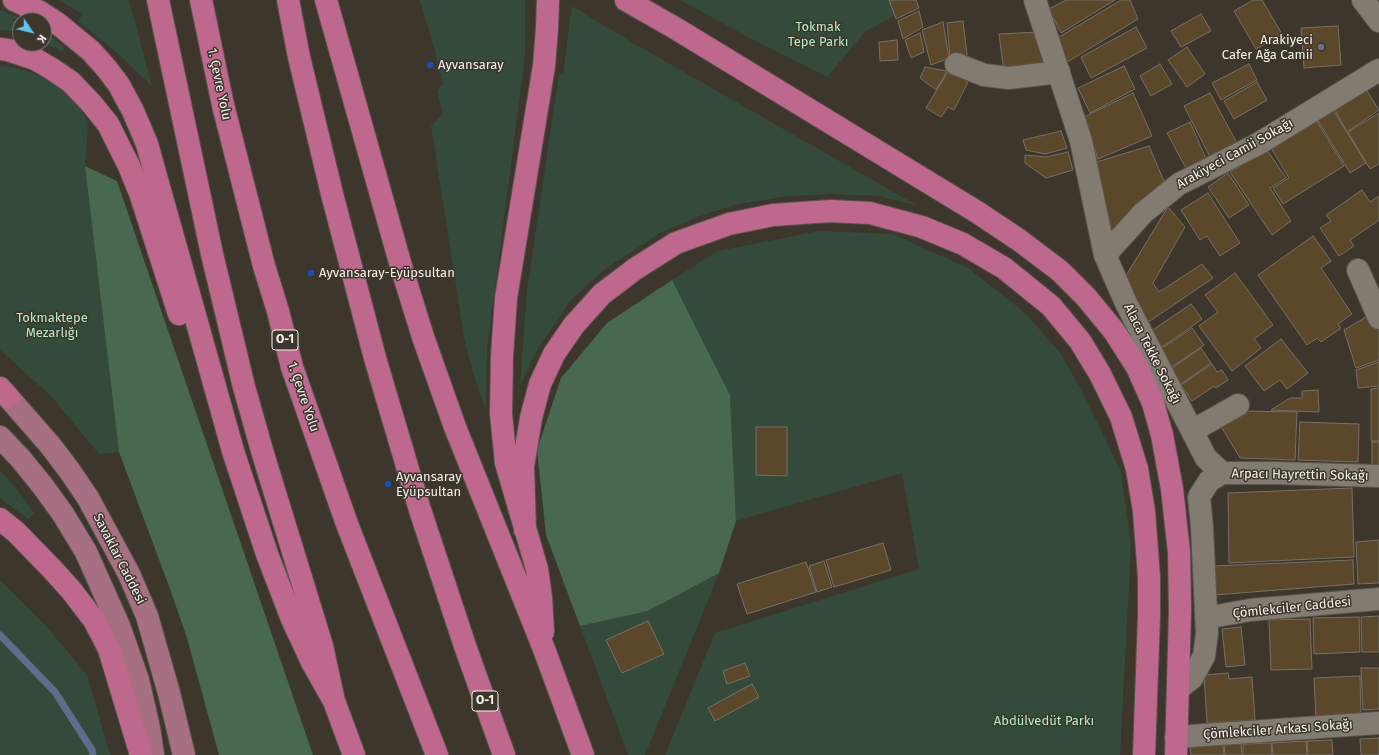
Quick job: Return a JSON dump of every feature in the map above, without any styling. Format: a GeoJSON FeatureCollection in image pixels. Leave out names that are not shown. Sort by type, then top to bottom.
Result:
{"type":"FeatureCollection","features":[{"type":"Feature","properties":{"kind":"highway"},"geometry":{"type":"LineString","coordinates":[[14,0],[40,12],[57,23],[90,51],[107,69],[119,85],[133,111],[147,144],[233,451],[267,554],[292,619],[312,662],[334,701]]}},
{"type":"Feature","properties":{"kind":"highway"},"geometry":{"type":"LineString","coordinates":[[158,0],[212,254],[244,387],[265,461],[322,646],[334,701],[354,755]]}},
{"type":"Feature","properties":{"kind":"highway","name":"1. Çevre Yolu"},"geometry":{"type":"LineString","coordinates":[[201,0],[223,105],[262,259],[278,311],[292,367],[347,524],[437,755]]}},
{"type":"Feature","properties":{"kind":"highway","name":"O-1"},"geometry":{"type":"LineString","coordinates":[[288,0],[299,57],[332,194],[375,358],[420,510],[504,755]]}},
{"type":"Feature","properties":{"kind":"highway"},"geometry":{"type":"LineString","coordinates":[[326,0],[401,266],[423,337],[455,427],[544,649],[583,755]]}},
{"type":"Feature","properties":{"kind":"highway"},"geometry":{"type":"LineString","coordinates":[[544,649],[540,590],[536,569],[506,462],[500,414],[506,298],[537,116],[544,66],[548,0]]}},
{"type":"Feature","properties":{"kind":"highway"},"geometry":{"type":"LineString","coordinates":[[626,0],[977,212],[1019,240],[1060,271],[1086,297],[1114,331],[1136,367],[1153,403],[1162,435],[1172,489],[1179,552],[1180,611],[1176,746]]}},
{"type":"Feature","properties":{"kind":"highway"},"geometry":{"type":"LineString","coordinates":[[0,49],[8,50],[35,59],[71,82],[108,124],[140,192],[208,396],[233,451]]}},
{"type":"Feature","properties":{"kind":"highway"},"geometry":{"type":"LineString","coordinates":[[525,530],[523,466],[531,418],[540,384],[554,354],[574,325],[602,294],[635,268],[676,243],[728,224],[773,215],[830,210],[870,213],[922,227],[963,244],[1004,268],[1050,306],[1080,341],[1100,374],[1121,417],[1137,469],[1144,511],[1149,577],[1149,624],[1144,755]]}},
{"type":"Feature","properties":{"kind":"highway"},"geometry":{"type":"LineString","coordinates":[[0,519],[16,532],[72,590],[94,620],[109,649],[141,755]]}},
{"type":"Feature","properties":{"kind":"main road","name":"Savaklar Caddesi"},"geometry":{"type":"LineString","coordinates":[[3,392],[50,445],[69,470],[88,498],[129,574],[147,616],[184,755]]}},
{"type":"Feature","properties":{"kind":"main road","name":"Savaklar Caddesi"},"geometry":{"type":"LineString","coordinates":[[0,437],[20,458],[42,485],[63,514],[86,552],[119,626],[138,680],[149,728],[153,755]]}},
{"type":"Feature","properties":{"kind":"street","name":"Alaca Tekke Sokağı"},"geometry":{"type":"LineString","coordinates":[[1035,0],[1081,141],[1105,255],[1126,303],[1206,458],[1222,473]]}},
{"type":"Feature","properties":{"kind":"street"},"geometry":{"type":"LineString","coordinates":[[1363,0],[1379,21]]}},
{"type":"Feature","properties":{"kind":"street"},"geometry":{"type":"LineString","coordinates":[[956,64],[984,75],[1009,78],[1059,72]]}},
{"type":"Feature","properties":{"kind":"street","name":"Arakiyeci Camii Sokağı"},"geometry":{"type":"LineString","coordinates":[[1105,255],[1142,213],[1179,184],[1258,144],[1379,70]]}},
{"type":"Feature","properties":{"kind":"street"},"geometry":{"type":"LineString","coordinates":[[1358,270],[1379,318]]}},
{"type":"Feature","properties":{"kind":"street"},"geometry":{"type":"LineString","coordinates":[[1192,431],[1238,405]]}},
{"type":"Feature","properties":{"kind":"street"},"geometry":{"type":"LineString","coordinates":[[1178,689],[1192,678],[1204,656],[1207,633],[1202,527],[1199,497],[1209,481],[1222,473]]}},
{"type":"Feature","properties":{"kind":"street","name":"Arpacı Hayrettin Sokağı"},"geometry":{"type":"LineString","coordinates":[[1222,473],[1379,476]]}},
{"type":"Feature","properties":{"kind":"street","name":"Çömlekciler Caddesi"},"geometry":{"type":"LineString","coordinates":[[1206,618],[1250,610],[1379,599]]}},
{"type":"Feature","properties":{"kind":"street","name":"Çömlekciler Arkası Sokağı"},"geometry":{"type":"LineString","coordinates":[[1176,746],[1379,724]]}},
{"type":"Feature","properties":{"kind":"green space"},"geometry":{"type":"Polygon","coordinates":[[[59,0],[129,0],[152,86],[114,50],[78,21],[82,14],[59,0]]]}},
{"type":"Feature","properties":{"kind":"green space"},"geometry":{"type":"Polygon","coordinates":[[[420,0],[525,0],[525,57],[487,349],[486,410],[475,379],[465,343],[431,126],[443,114],[437,90],[443,85],[420,0]]]}},
{"type":"Feature","properties":{"kind":"green space","name":"Tokmak Tepe Parkı"},"geometry":{"type":"Polygon","coordinates":[[[680,0],[889,0],[896,15],[866,31],[827,77],[763,45],[680,0]]]}},
{"type":"Feature","properties":{"kind":"green space"},"geometry":{"type":"Polygon","coordinates":[[[572,6],[628,40],[918,206],[879,196],[835,194],[789,196],[738,204],[700,216],[662,232],[605,269],[571,300],[537,350],[520,386],[527,291],[559,74],[563,74],[572,6]]]}},
{"type":"Feature","properties":{"kind":"green space"},"geometry":{"type":"Polygon","coordinates":[[[0,10],[12,15],[12,32],[0,30],[0,10]]]}},
{"type":"Feature","properties":{"kind":"green space"},"geometry":{"type":"Polygon","coordinates":[[[52,37],[65,48],[62,52],[52,47],[52,37]]]}},
{"type":"Feature","properties":{"kind":"green space","name":"Tokmaktepe Mezarlığı"},"geometry":{"type":"Polygon","coordinates":[[[0,66],[12,67],[33,73],[54,84],[78,104],[88,123],[85,166],[119,452],[99,454],[51,396],[0,350],[0,66]]]}},
{"type":"Feature","properties":{"kind":"green space"},"geometry":{"type":"Polygon","coordinates":[[[85,166],[117,181],[313,755],[219,755],[187,638],[119,452],[85,166]]]}},
{"type":"Feature","properties":{"kind":"green space","name":"Abdülvedüt Parkı"},"geometry":{"type":"Polygon","coordinates":[[[819,231],[893,234],[968,268],[1024,312],[1059,351],[1082,391],[1121,472],[1131,547],[1120,755],[665,755],[715,633],[919,569],[902,473],[736,521],[730,395],[672,280],[718,251],[819,231]]]}},
{"type":"Feature","properties":{"kind":"green space"},"geometry":{"type":"Polygon","coordinates":[[[672,280],[730,395],[736,521],[719,573],[648,611],[580,626],[546,535],[537,450],[561,378],[607,323],[672,280]]]}},
{"type":"Feature","properties":{"kind":"green space"},"geometry":{"type":"Polygon","coordinates":[[[0,470],[16,488],[34,513],[28,519],[0,498],[0,470]]]}},
{"type":"Feature","properties":{"kind":"green space"},"geometry":{"type":"Polygon","coordinates":[[[719,573],[645,755],[628,755],[580,626],[648,611],[719,573]]]}},
{"type":"Feature","properties":{"kind":"green space"},"geometry":{"type":"Polygon","coordinates":[[[0,580],[46,626],[87,675],[110,755],[0,755],[0,580]]]}},
{"type":"Feature","properties":{"kind":"building"},"geometry":{"type":"Polygon","coordinates":[[[889,0],[916,0],[919,8],[896,19],[889,0]]]}},
{"type":"Feature","properties":{"kind":"building"},"geometry":{"type":"Polygon","coordinates":[[[1066,0],[1115,0],[1061,33],[1049,9],[1066,0]]]}},
{"type":"Feature","properties":{"kind":"building"},"geometry":{"type":"Polygon","coordinates":[[[1121,0],[1130,0],[1138,19],[1064,64],[1054,40],[1121,0]]]}},
{"type":"Feature","properties":{"kind":"building"},"geometry":{"type":"Polygon","coordinates":[[[1253,0],[1262,0],[1282,34],[1256,49],[1234,11],[1253,0]]]}},
{"type":"Feature","properties":{"kind":"building"},"geometry":{"type":"Polygon","coordinates":[[[919,11],[923,27],[903,39],[898,21],[919,11]]]}},
{"type":"Feature","properties":{"kind":"building"},"geometry":{"type":"Polygon","coordinates":[[[1201,14],[1211,31],[1181,47],[1171,31],[1201,14]]]}},
{"type":"Feature","properties":{"kind":"building"},"geometry":{"type":"Polygon","coordinates":[[[963,21],[967,55],[950,57],[947,23],[963,21]]]}},
{"type":"Feature","properties":{"kind":"building"},"geometry":{"type":"Polygon","coordinates":[[[943,22],[949,58],[931,65],[922,30],[943,22]]]}},
{"type":"Feature","properties":{"kind":"building","name":"Arakiyeci Cafer Ağa Camii"},"geometry":{"type":"Polygon","coordinates":[[[1338,26],[1341,65],[1304,68],[1301,28],[1338,26]]]}},
{"type":"Feature","properties":{"kind":"building"},"geometry":{"type":"Polygon","coordinates":[[[1136,27],[1147,48],[1091,78],[1081,57],[1136,27]]]}},
{"type":"Feature","properties":{"kind":"building"},"geometry":{"type":"Polygon","coordinates":[[[1039,32],[1046,68],[1004,72],[999,34],[1039,32]]]}},
{"type":"Feature","properties":{"kind":"building"},"geometry":{"type":"Polygon","coordinates":[[[920,33],[924,52],[911,58],[905,40],[920,33]]]}},
{"type":"Feature","properties":{"kind":"building"},"geometry":{"type":"Polygon","coordinates":[[[897,40],[898,60],[880,61],[879,42],[897,40]]]}},
{"type":"Feature","properties":{"kind":"building"},"geometry":{"type":"Polygon","coordinates":[[[1187,47],[1205,74],[1187,87],[1168,60],[1187,47]]]}},
{"type":"Feature","properties":{"kind":"building"},"geometry":{"type":"Polygon","coordinates":[[[1160,64],[1172,84],[1151,96],[1140,76],[1160,64]]]}},
{"type":"Feature","properties":{"kind":"building"},"geometry":{"type":"Polygon","coordinates":[[[1249,64],[1257,80],[1221,100],[1212,83],[1249,64]]]}},
{"type":"Feature","properties":{"kind":"building"},"geometry":{"type":"Polygon","coordinates":[[[1124,66],[1135,89],[1090,113],[1078,88],[1124,66]]]}},
{"type":"Feature","properties":{"kind":"building"},"geometry":{"type":"Polygon","coordinates":[[[925,67],[947,71],[936,90],[920,78],[925,67]]]}},
{"type":"Feature","properties":{"kind":"building"},"geometry":{"type":"Polygon","coordinates":[[[947,73],[969,80],[954,110],[948,107],[941,117],[926,108],[947,73]]]}},
{"type":"Feature","properties":{"kind":"building"},"geometry":{"type":"Polygon","coordinates":[[[1257,82],[1267,100],[1234,119],[1224,101],[1257,82]]]}},
{"type":"Feature","properties":{"kind":"building"},"geometry":{"type":"Polygon","coordinates":[[[1365,88],[1379,110],[1347,132],[1334,108],[1365,88]]]}},
{"type":"Feature","properties":{"kind":"building"},"geometry":{"type":"Polygon","coordinates":[[[1133,93],[1152,136],[1098,159],[1084,117],[1133,93]]]}},
{"type":"Feature","properties":{"kind":"building"},"geometry":{"type":"Polygon","coordinates":[[[1210,93],[1238,145],[1210,157],[1184,106],[1210,93]]]}},
{"type":"Feature","properties":{"kind":"building"},"geometry":{"type":"Polygon","coordinates":[[[1333,110],[1366,163],[1350,173],[1317,119],[1333,110]]]}},
{"type":"Feature","properties":{"kind":"building"},"geometry":{"type":"Polygon","coordinates":[[[1379,113],[1379,164],[1370,169],[1348,132],[1379,113]]]}},
{"type":"Feature","properties":{"kind":"building"},"geometry":{"type":"Polygon","coordinates":[[[1316,120],[1344,166],[1283,204],[1273,188],[1289,178],[1271,148],[1316,120]]]}},
{"type":"Feature","properties":{"kind":"building"},"geometry":{"type":"Polygon","coordinates":[[[1190,122],[1207,161],[1187,170],[1167,133],[1190,122]]]}},
{"type":"Feature","properties":{"kind":"building"},"geometry":{"type":"Polygon","coordinates":[[[1061,131],[1067,148],[1045,154],[1026,150],[1023,140],[1061,131]]]}},
{"type":"Feature","properties":{"kind":"building"},"geometry":{"type":"Polygon","coordinates":[[[1149,146],[1166,186],[1111,234],[1090,164],[1149,146]]]}},
{"type":"Feature","properties":{"kind":"building"},"geometry":{"type":"Polygon","coordinates":[[[1267,150],[1286,178],[1270,188],[1291,221],[1272,235],[1230,172],[1267,150]]]}},
{"type":"Feature","properties":{"kind":"building"},"geometry":{"type":"Polygon","coordinates":[[[1068,152],[1073,170],[1046,178],[1025,163],[1025,155],[1046,157],[1068,152]]]}},
{"type":"Feature","properties":{"kind":"building"},"geometry":{"type":"Polygon","coordinates":[[[1228,173],[1249,205],[1229,218],[1208,187],[1228,173]]]}},
{"type":"Feature","properties":{"kind":"building"},"geometry":{"type":"Polygon","coordinates":[[[1362,190],[1370,202],[1379,196],[1379,220],[1350,240],[1354,246],[1339,256],[1320,228],[1331,221],[1326,215],[1362,190]]]}},
{"type":"Feature","properties":{"kind":"building"},"geometry":{"type":"Polygon","coordinates":[[[1208,193],[1240,243],[1220,256],[1207,236],[1200,240],[1181,210],[1208,193]]]}},
{"type":"Feature","properties":{"kind":"building"},"geometry":{"type":"Polygon","coordinates":[[[1168,207],[1185,227],[1153,283],[1159,292],[1202,264],[1213,278],[1147,323],[1122,282],[1168,207]]]}},
{"type":"Feature","properties":{"kind":"building"},"geometry":{"type":"Polygon","coordinates":[[[1313,236],[1331,261],[1321,268],[1352,314],[1338,324],[1341,328],[1321,342],[1317,338],[1307,345],[1258,275],[1313,236]]]}},
{"type":"Feature","properties":{"kind":"building"},"geometry":{"type":"Polygon","coordinates":[[[1235,273],[1273,325],[1254,339],[1261,348],[1232,371],[1199,326],[1218,312],[1205,295],[1235,273]]]}},
{"type":"Feature","properties":{"kind":"building"},"geometry":{"type":"Polygon","coordinates":[[[1191,304],[1202,319],[1158,350],[1147,334],[1191,304]]]}},
{"type":"Feature","properties":{"kind":"building"},"geometry":{"type":"Polygon","coordinates":[[[1373,313],[1379,327],[1379,360],[1356,368],[1344,330],[1373,313]]]}},
{"type":"Feature","properties":{"kind":"building"},"geometry":{"type":"Polygon","coordinates":[[[1192,328],[1204,345],[1170,368],[1158,351],[1192,328]]]}},
{"type":"Feature","properties":{"kind":"building"},"geometry":{"type":"Polygon","coordinates":[[[1281,339],[1308,373],[1287,389],[1280,380],[1264,391],[1245,366],[1281,339]]]}},
{"type":"Feature","properties":{"kind":"building"},"geometry":{"type":"Polygon","coordinates":[[[1201,348],[1211,363],[1181,384],[1171,369],[1201,348]]]}},
{"type":"Feature","properties":{"kind":"building"},"geometry":{"type":"Polygon","coordinates":[[[1379,362],[1379,386],[1358,388],[1356,370],[1379,362]]]}},
{"type":"Feature","properties":{"kind":"building"},"geometry":{"type":"Polygon","coordinates":[[[1212,364],[1217,372],[1222,370],[1228,380],[1216,388],[1214,386],[1192,401],[1181,385],[1212,364]]]}},
{"type":"Feature","properties":{"kind":"building"},"geometry":{"type":"Polygon","coordinates":[[[1379,388],[1379,441],[1371,441],[1371,389],[1379,388]]]}},
{"type":"Feature","properties":{"kind":"building"},"geometry":{"type":"Polygon","coordinates":[[[1318,390],[1319,412],[1271,410],[1290,398],[1302,398],[1302,391],[1318,390]]]}},
{"type":"Feature","properties":{"kind":"building"},"geometry":{"type":"Polygon","coordinates":[[[1241,411],[1297,412],[1295,460],[1240,458],[1219,423],[1241,411]]]}},
{"type":"Feature","properties":{"kind":"building"},"geometry":{"type":"Polygon","coordinates":[[[1300,422],[1359,424],[1358,462],[1298,460],[1300,422]]]}},
{"type":"Feature","properties":{"kind":"building"},"geometry":{"type":"Polygon","coordinates":[[[756,427],[787,427],[787,476],[756,475],[756,427]]]}},
{"type":"Feature","properties":{"kind":"building"},"geometry":{"type":"Polygon","coordinates":[[[1372,442],[1379,442],[1379,468],[1372,468],[1372,442]]]}},
{"type":"Feature","properties":{"kind":"building"},"geometry":{"type":"Polygon","coordinates":[[[1352,488],[1354,557],[1229,563],[1228,493],[1352,488]]]}},
{"type":"Feature","properties":{"kind":"building"},"geometry":{"type":"Polygon","coordinates":[[[1379,540],[1379,583],[1358,584],[1356,542],[1379,540]]]}},
{"type":"Feature","properties":{"kind":"building"},"geometry":{"type":"Polygon","coordinates":[[[883,543],[891,570],[834,587],[826,560],[883,543]]]}},
{"type":"Feature","properties":{"kind":"building"},"geometry":{"type":"Polygon","coordinates":[[[1353,560],[1354,584],[1214,595],[1212,566],[1353,560]]]}},
{"type":"Feature","properties":{"kind":"building"},"geometry":{"type":"Polygon","coordinates":[[[824,561],[832,587],[817,592],[809,566],[824,561]]]}},
{"type":"Feature","properties":{"kind":"building"},"geometry":{"type":"Polygon","coordinates":[[[806,562],[816,592],[747,614],[737,584],[806,562]]]}},
{"type":"Feature","properties":{"kind":"building"},"geometry":{"type":"Polygon","coordinates":[[[1379,616],[1379,652],[1362,652],[1361,617],[1379,616]]]}},
{"type":"Feature","properties":{"kind":"building"},"geometry":{"type":"Polygon","coordinates":[[[1359,617],[1360,652],[1314,654],[1313,618],[1359,617]]]}},
{"type":"Feature","properties":{"kind":"building"},"geometry":{"type":"Polygon","coordinates":[[[1310,619],[1312,669],[1271,670],[1269,620],[1310,619]]]}},
{"type":"Feature","properties":{"kind":"building"},"geometry":{"type":"Polygon","coordinates":[[[648,621],[664,654],[622,673],[606,640],[648,621]]]}},
{"type":"Feature","properties":{"kind":"building"},"geometry":{"type":"Polygon","coordinates":[[[1241,627],[1245,665],[1226,667],[1222,629],[1241,627]]]}},
{"type":"Feature","properties":{"kind":"building"},"geometry":{"type":"Polygon","coordinates":[[[745,663],[750,676],[727,684],[723,671],[745,663]]]}},
{"type":"Feature","properties":{"kind":"building"},"geometry":{"type":"Polygon","coordinates":[[[1361,668],[1379,668],[1379,709],[1363,710],[1361,668]]]}},
{"type":"Feature","properties":{"kind":"building"},"geometry":{"type":"Polygon","coordinates":[[[1228,673],[1229,679],[1252,677],[1255,720],[1207,723],[1204,675],[1228,673]]]}},
{"type":"Feature","properties":{"kind":"building"},"geometry":{"type":"Polygon","coordinates":[[[1360,676],[1361,719],[1316,720],[1314,678],[1360,676]]]}},
{"type":"Feature","properties":{"kind":"building"},"geometry":{"type":"Polygon","coordinates":[[[752,684],[759,697],[715,721],[708,708],[752,684]]]}},
{"type":"Feature","properties":{"kind":"building"},"geometry":{"type":"Polygon","coordinates":[[[1379,738],[1379,755],[1361,755],[1360,739],[1379,738]]]}},
{"type":"Feature","properties":{"kind":"building"},"geometry":{"type":"Polygon","coordinates":[[[1332,740],[1333,755],[1308,755],[1307,741],[1332,740]]]}},
{"type":"Feature","properties":{"kind":"building"},"geometry":{"type":"Polygon","coordinates":[[[1306,741],[1307,755],[1273,755],[1272,743],[1306,741]]]}},
{"type":"Feature","properties":{"kind":"building"},"geometry":{"type":"Polygon","coordinates":[[[1271,743],[1272,755],[1243,755],[1243,744],[1271,743]]]}},
{"type":"Feature","properties":{"kind":"building"},"geometry":{"type":"Polygon","coordinates":[[[1241,744],[1242,755],[1225,755],[1224,745],[1241,744]]]}},
{"type":"Feature","properties":{"kind":"building"},"geometry":{"type":"Polygon","coordinates":[[[1223,745],[1224,755],[1191,755],[1190,747],[1223,745]]]}},
{"type":"Feature","properties":{"kind":"waterway"},"geometry":{"type":"LineString","coordinates":[[0,635],[55,692],[92,750],[93,755]]}},
{"type":"Feature","properties":{"kind":"place","name":"Arakiyeci Cafer Ağa Camii"},"geometry":{"type":"Point","coordinates":[1321,47]}},
{"type":"Feature","properties":{"kind":"place","name":"Ayvansaray"},"geometry":{"type":"Point","coordinates":[430,65]}},
{"type":"Feature","properties":{"kind":"place","name":"Ayvansaray-Eyüpsultan"},"geometry":{"type":"Point","coordinates":[311,273]}},
{"type":"Feature","properties":{"kind":"place","name":"Ayvansaray Eyüpsultan"},"geometry":{"type":"Point","coordinates":[388,484]}}]}
